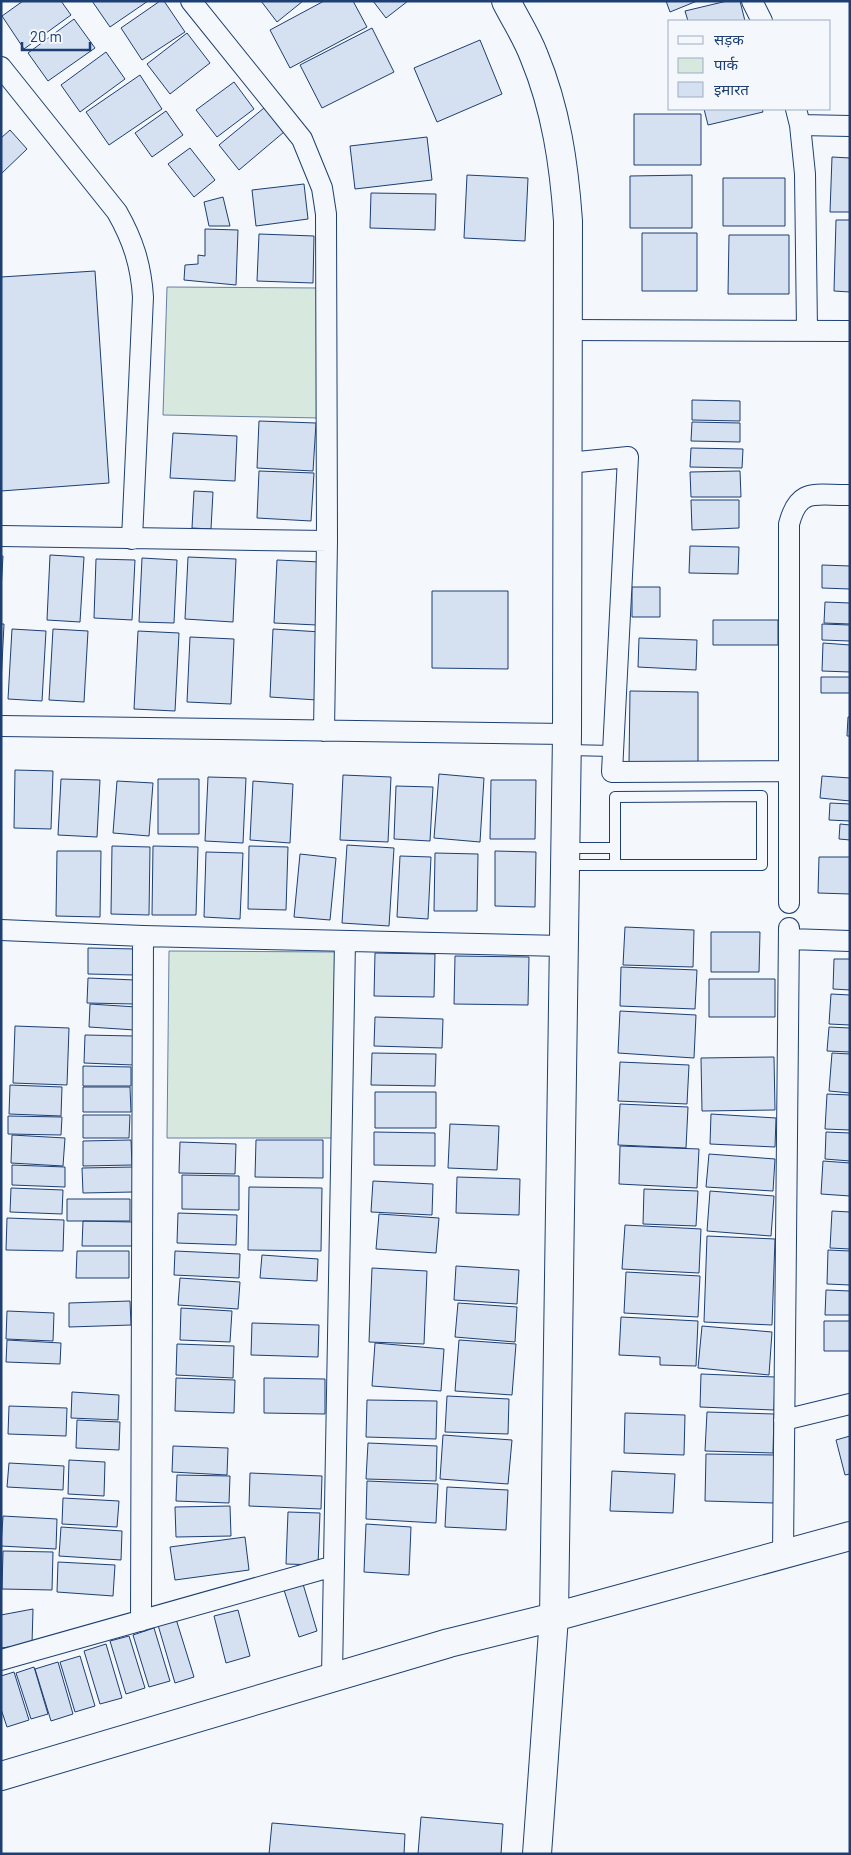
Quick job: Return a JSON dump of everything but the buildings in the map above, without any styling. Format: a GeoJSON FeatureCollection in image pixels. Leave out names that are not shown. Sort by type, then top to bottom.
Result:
{"type":"FeatureCollection","features":[{"type":"Feature","properties":{"kind":"street"},"geometry":{"type":"LineString","coordinates":[[191,1],[302,139],[322,188],[326,214],[327,541],[324,731]]}},
{"type":"Feature","properties":{"kind":"street"},"geometry":{"type":"LineString","coordinates":[[506,1],[534,55],[550,105],[564,165],[568,221],[567,742],[554,1617],[538,1854]]}},
{"type":"Feature","properties":{"kind":"street"},"geometry":{"type":"LineString","coordinates":[[752,1],[762,20]]}},
{"type":"Feature","properties":{"kind":"street"},"geometry":{"type":"LineString","coordinates":[[1,67],[117,212],[136,252],[142,276],[143,297],[132,538]]}},
{"type":"Feature","properties":{"kind":"street"},"geometry":{"type":"LineString","coordinates":[[807,330],[805,174],[798,117],[850,126]]}},
{"type":"Feature","properties":{"kind":"street"},"geometry":{"type":"LineString","coordinates":[[568,330],[850,331]]}},
{"type":"Feature","properties":{"kind":"street"},"geometry":{"type":"LineString","coordinates":[[568,463],[628,457],[612,772],[789,771]]}},
{"type":"Feature","properties":{"kind":"street"},"geometry":{"type":"LineString","coordinates":[[789,903],[789,524],[796,502],[806,496],[850,495]]}},
{"type":"Feature","properties":{"kind":"street"},"geometry":{"type":"LineString","coordinates":[[1,536],[327,541]]}},
{"type":"Feature","properties":{"kind":"street"},"geometry":{"type":"LineString","coordinates":[[1,726],[324,731],[567,742]]}},
{"type":"Feature","properties":{"kind":"street"},"geometry":{"type":"LineString","coordinates":[[1,930],[143,936],[563,946]]}},
{"type":"Feature","properties":{"kind":"street"},"geometry":{"type":"LineString","coordinates":[[783,1553],[789,934],[850,940]]}},
{"type":"Feature","properties":{"kind":"street"},"geometry":{"type":"LineString","coordinates":[[141,1621],[143,936]]}},
{"type":"Feature","properties":{"kind":"street"},"geometry":{"type":"LineString","coordinates":[[332,1676],[345,941]]}},
{"type":"Feature","properties":{"kind":"street"},"geometry":{"type":"LineString","coordinates":[[784,1420],[850,1404]]}},
{"type":"Feature","properties":{"kind":"street"},"geometry":{"type":"LineString","coordinates":[[1,1776],[332,1676],[850,1536]]}},
{"type":"Feature","properties":{"kind":"street"},"geometry":{"type":"LineString","coordinates":[[1,1660],[334,1566]]}},
{"type":"Feature","properties":{"kind":"lane"},"geometry":{"type":"LineString","coordinates":[[567,742],[614,751]]}},
{"type":"Feature","properties":{"kind":"lane"},"geometry":{"type":"LineString","coordinates":[[565,856],[615,865],[762,865],[762,796],[615,797],[615,865]]}},
{"type":"Feature","properties":{"kind":"lane"},"geometry":{"type":"LineString","coordinates":[[565,856],[615,848]]}},
{"type":"Feature","properties":{"kind":"green space"},"geometry":{"type":"Polygon","coordinates":[[[167,287],[320,288],[321,418],[163,415],[167,287]]]}},
{"type":"Feature","properties":{"kind":"green space"},"geometry":{"type":"Polygon","coordinates":[[[169,951],[335,952],[334,1138],[167,1138],[169,951]]]}}]}
